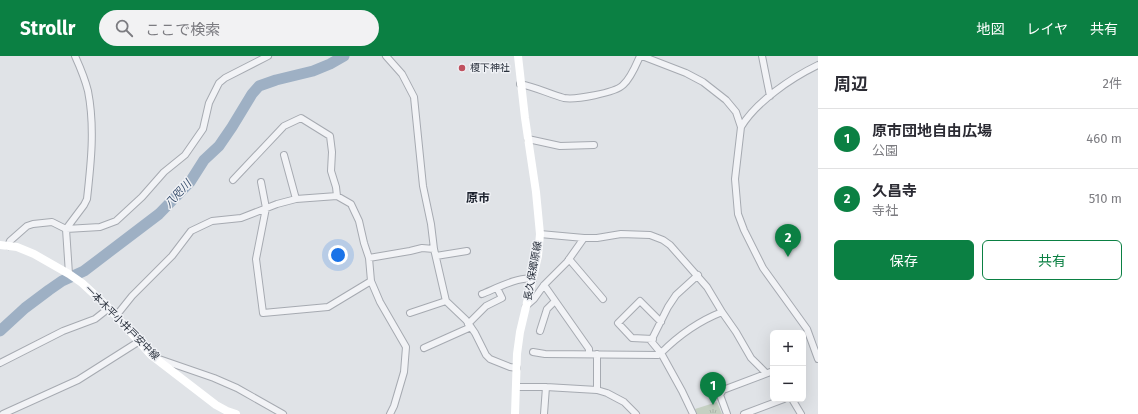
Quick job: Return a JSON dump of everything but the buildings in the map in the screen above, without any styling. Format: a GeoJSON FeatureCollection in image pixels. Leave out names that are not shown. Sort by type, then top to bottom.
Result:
{"type":"FeatureCollection","features":[{"type":"Feature","properties":{"kind":"main road","name":"長久保郷原線"},"geometry":{"type":"LineString","coordinates":[[515,414],[520,332],[538,256],[540,234],[536,192],[520,84],[518,56]]}},
{"type":"Feature","properties":{"kind":"main road","name":"一本木平小井戸安中線"},"geometry":{"type":"LineString","coordinates":[[4,246],[17,247],[34,254],[69,274],[98,296],[153,357],[224,412],[236,414]]}},
{"type":"Feature","properties":{"kind":"street"},"geometry":{"type":"LineString","coordinates":[[69,274],[66,229],[87,199],[92,147],[92,126],[88,91],[76,56]]}},
{"type":"Feature","properties":{"kind":"street"},"geometry":{"type":"LineString","coordinates":[[4,246],[27,226],[33,224],[52,222],[66,229],[100,227],[116,221],[142,197],[164,172],[185,155],[202,129],[209,103],[219,83],[225,78],[268,56]]}},
{"type":"Feature","properties":{"kind":"street"},"geometry":{"type":"LineString","coordinates":[[386,56],[402,74],[414,97],[423,186],[430,218],[434,249],[446,301],[470,326],[486,355],[490,359],[510,367],[517,368]]}},
{"type":"Feature","properties":{"kind":"street"},"geometry":{"type":"LineString","coordinates":[[520,84],[564,98],[575,99],[613,90],[622,86],[628,80],[641,56],[691,75],[704,82],[726,100],[736,112],[740,127],[735,179],[738,214],[744,230],[764,268],[807,329],[818,359]]}},
{"type":"Feature","properties":{"kind":"street"},"geometry":{"type":"LineString","coordinates":[[762,56],[770,96]]}},
{"type":"Feature","properties":{"kind":"street"},"geometry":{"type":"LineString","coordinates":[[740,127],[753,109],[807,70],[818,65]]}},
{"type":"Feature","properties":{"kind":"street"},"geometry":{"type":"LineString","coordinates":[[233,180],[284,126],[301,118],[316,129],[330,136],[332,152],[331,171],[337,196]]}},
{"type":"Feature","properties":{"kind":"street"},"geometry":{"type":"LineString","coordinates":[[528,139],[560,146],[594,145]]}},
{"type":"Feature","properties":{"kind":"street"},"geometry":{"type":"LineString","coordinates":[[284,155],[296,198]]}},
{"type":"Feature","properties":{"kind":"street"},"geometry":{"type":"LineString","coordinates":[[261,182],[266,208],[256,259],[262,313],[328,307],[371,281]]}},
{"type":"Feature","properties":{"kind":"street"},"geometry":{"type":"LineString","coordinates":[[116,316],[132,296],[138,292],[172,256],[191,231],[212,221],[240,218],[296,198],[337,196],[351,204],[359,221],[369,258],[371,281],[380,302],[406,347],[404,372],[394,406],[390,414]]}},
{"type":"Feature","properties":{"kind":"street"},"geometry":{"type":"LineString","coordinates":[[540,234],[584,238],[597,238],[621,234],[650,235],[670,245],[698,274],[752,358],[766,373]]}},
{"type":"Feature","properties":{"kind":"street"},"geometry":{"type":"LineString","coordinates":[[526,306],[569,259],[584,238]]}},
{"type":"Feature","properties":{"kind":"street"},"geometry":{"type":"LineString","coordinates":[[369,258],[422,248],[434,249]]}},
{"type":"Feature","properties":{"kind":"street"},"geometry":{"type":"LineString","coordinates":[[436,256],[467,251]]}},
{"type":"Feature","properties":{"kind":"street"},"geometry":{"type":"LineString","coordinates":[[569,259],[604,299]]}},
{"type":"Feature","properties":{"kind":"street"},"geometry":{"type":"LineString","coordinates":[[693,414],[661,354],[651,341],[668,307],[676,295],[698,274]]}},
{"type":"Feature","properties":{"kind":"street"},"geometry":{"type":"LineString","coordinates":[[482,294],[527,278],[533,279]]}},
{"type":"Feature","properties":{"kind":"street"},"geometry":{"type":"LineString","coordinates":[[544,285],[589,349],[589,354]]}},
{"type":"Feature","properties":{"kind":"street"},"geometry":{"type":"LineString","coordinates":[[424,348],[470,326],[486,306],[502,298],[497,288]]}},
{"type":"Feature","properties":{"kind":"street"},"geometry":{"type":"LineString","coordinates":[[410,313],[446,301]]}},
{"type":"Feature","properties":{"kind":"street"},"geometry":{"type":"LineString","coordinates":[[540,331],[546,309],[555,301]]}},
{"type":"Feature","properties":{"kind":"street"},"geometry":{"type":"LineString","coordinates":[[653,339],[632,338],[618,323],[640,301],[661,322]]}},
{"type":"Feature","properties":{"kind":"street"},"geometry":{"type":"LineString","coordinates":[[0,363],[63,331],[96,319],[109,308]]}},
{"type":"Feature","properties":{"kind":"street"},"geometry":{"type":"LineString","coordinates":[[534,352],[545,354],[658,355],[692,328],[710,317],[722,312]]}},
{"type":"Feature","properties":{"kind":"street"},"geometry":{"type":"LineString","coordinates":[[3,414],[78,380],[138,342]]}},
{"type":"Feature","properties":{"kind":"street"},"geometry":{"type":"LineString","coordinates":[[597,354],[597,390]]}},
{"type":"Feature","properties":{"kind":"street"},"geometry":{"type":"LineString","coordinates":[[153,357],[214,378],[237,388],[283,414]]}},
{"type":"Feature","properties":{"kind":"street"},"geometry":{"type":"LineString","coordinates":[[727,414],[720,395],[723,390],[770,372]]}},
{"type":"Feature","properties":{"kind":"street"},"geometry":{"type":"LineString","coordinates":[[516,387],[597,390],[607,393],[624,402],[636,414]]}},
{"type":"Feature","properties":{"kind":"street"},"geometry":{"type":"LineString","coordinates":[[544,414],[546,387]]}},
{"type":"Feature","properties":{"kind":"street"},"geometry":{"type":"LineString","coordinates":[[744,414],[776,402]]}},
{"type":"Feature","properties":{"kind":"street"},"geometry":{"type":"LineString","coordinates":[[794,402],[801,414]]}},
{"type":"Feature","properties":{"kind":"green space"},"geometry":{"type":"Polygon","coordinates":[[[717,402],[722,414],[697,414],[695,409],[717,402]]]}},
{"type":"Feature","properties":{"kind":"waterway","name":"八咫川"},"geometry":{"type":"LineString","coordinates":[[0,331],[25,308],[49,290],[62,281],[84,271],[159,214],[190,182],[204,160],[219,146],[252,94],[259,86],[276,80],[313,71],[344,56]]}},
{"type":"Feature","properties":{"kind":"place","name":"榎下神社"},"geometry":{"type":"Point","coordinates":[462,68]}},
{"type":"Feature","properties":{"kind":"place","name":"久昌寺"},"geometry":{"type":"Point","coordinates":[788,257]}},
{"type":"Feature","properties":{"kind":"place","name":"原市団地自由広場"},"geometry":{"type":"Point","coordinates":[713,405]}},
{"type":"Feature","properties":{"kind":"district","name":"原市"},"geometry":{"type":"Point","coordinates":[478,198]}}]}
